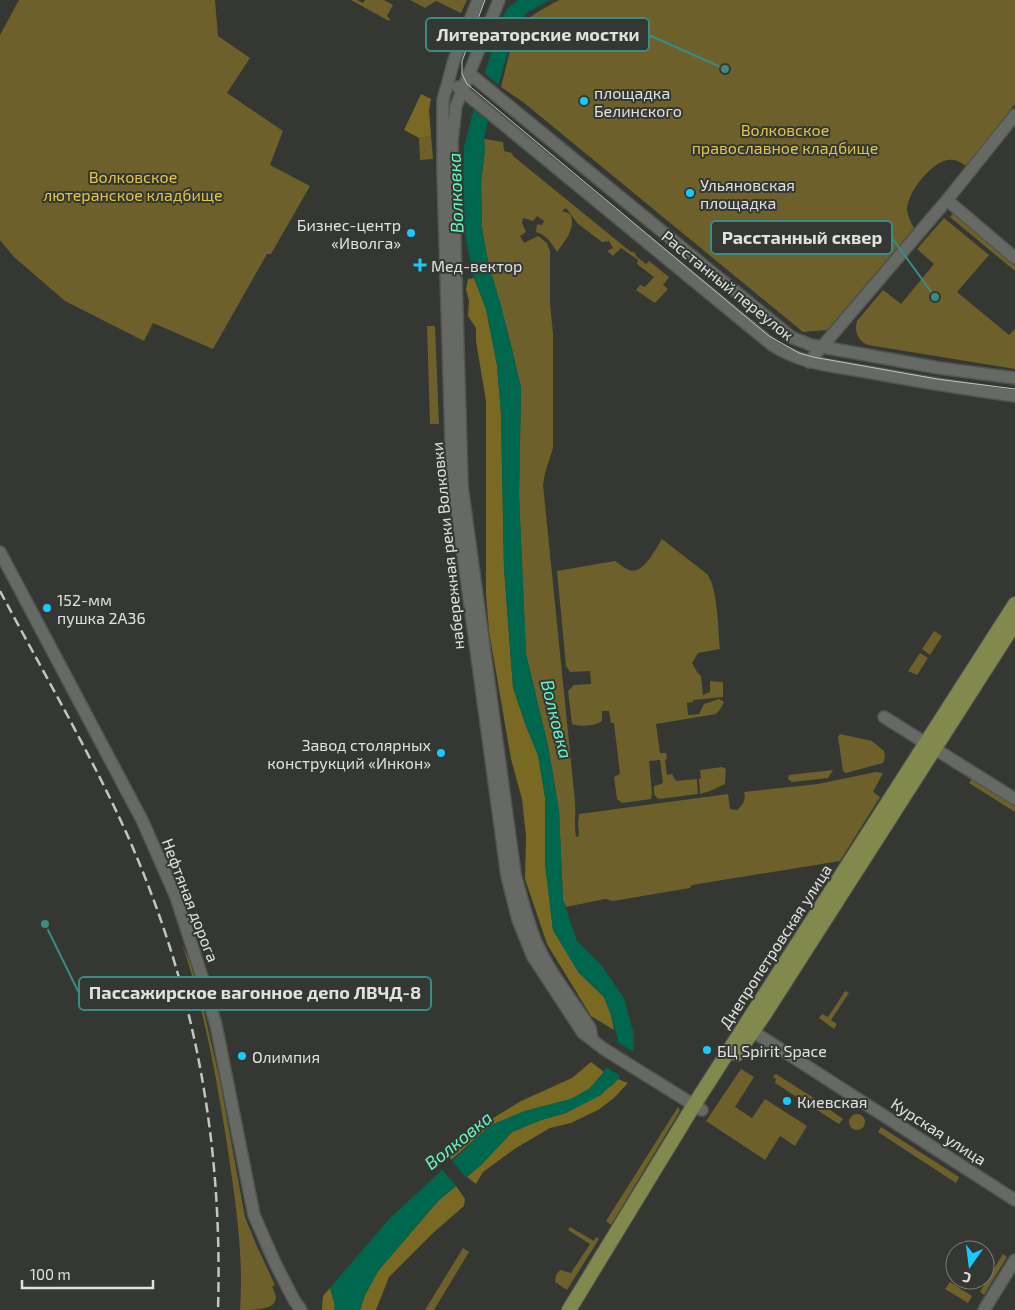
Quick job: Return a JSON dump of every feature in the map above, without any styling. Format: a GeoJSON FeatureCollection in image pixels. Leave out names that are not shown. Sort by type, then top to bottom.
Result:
{"type":"FeatureCollection","features":[{"type":"Feature","properties":{"kind":"main road","name":"Днепропетровская улица"},"geometry":{"type":"LineString","coordinates":[[569,1310],[930,745],[1015,604]]}},
{"type":"Feature","properties":{"kind":"main road","name":"Днепропетровская улица"},"geometry":{"type":"LineString","coordinates":[[930,745],[1015,623]]}},
{"type":"Feature","properties":{"kind":"main road","name":"Днепропетровская улица"},"geometry":{"type":"LineString","coordinates":[[580,1310],[698,1108]]}},
{"type":"Feature","properties":{"kind":"street","name":"набережная реки Волковки"},"geometry":{"type":"LineString","coordinates":[[499,0],[456,106],[452,150],[461,471],[471,557],[515,869],[522,899],[541,952],[590,1028],[592,1039]]}},
{"type":"Feature","properties":{"kind":"street","name":"набережная реки Волковки"},"geometry":{"type":"LineString","coordinates":[[478,1],[454,60],[443,100],[442,139],[452,474],[505,862],[518,920],[534,957],[579,1029],[604,1049],[698,1108]]}},
{"type":"Feature","properties":{"kind":"street","name":"Расстанный переулок"},"geometry":{"type":"LineString","coordinates":[[470,74],[782,330],[802,342],[939,368],[1015,378]]}},
{"type":"Feature","properties":{"kind":"street"},"geometry":{"type":"LineString","coordinates":[[448,79],[462,90]]}},
{"type":"Feature","properties":{"kind":"street","name":"Расстанный переулок"},"geometry":{"type":"LineString","coordinates":[[462,90],[772,345],[788,355],[809,362],[1015,396]]}},
{"type":"Feature","properties":{"kind":"street"},"geometry":{"type":"LineString","coordinates":[[809,362],[947,200],[1015,115]]}},
{"type":"Feature","properties":{"kind":"street"},"geometry":{"type":"LineString","coordinates":[[947,200],[1015,258]]}},
{"type":"Feature","properties":{"kind":"street","name":"Нефтяная дорога"},"geometry":{"type":"LineString","coordinates":[[0,552],[142,820],[176,897],[216,1025],[254,1215],[272,1256],[301,1310]]}},
{"type":"Feature","properties":{"kind":"street"},"geometry":{"type":"LineString","coordinates":[[884,717],[1015,799]]}},
{"type":"Feature","properties":{"kind":"street","name":"Курская улица"},"geometry":{"type":"LineString","coordinates":[[749,1029],[1015,1200]]}},
{"type":"Feature","properties":{"kind":"street"},"geometry":{"type":"LineString","coordinates":[[984,1310],[1015,1260]]}},
{"type":"Feature","properties":{"kind":"green space","name":"Волковское лютеранское кладбище"},"geometry":{"type":"Polygon","coordinates":[[[19,0],[215,0],[218,36],[250,58],[227,93],[283,131],[270,165],[310,186],[271,254],[267,254],[213,349],[153,323],[144,341],[65,301],[14,257],[0,240],[0,35],[19,0]]]}},
{"type":"Feature","properties":{"kind":"green space"},"geometry":{"type":"Polygon","coordinates":[[[351,0],[363,3],[365,0],[384,0],[393,5],[387,16],[390,19],[389,21],[351,0]]]}},
{"type":"Feature","properties":{"kind":"green space"},"geometry":{"type":"Polygon","coordinates":[[[410,0],[467,0],[461,13],[436,1],[425,8],[410,0]]]}},
{"type":"Feature","properties":{"kind":"green space","name":"Волковское православное кладбище"},"geometry":{"type":"Polygon","coordinates":[[[559,0],[1015,0],[1015,104],[966,166],[956,160],[947,160],[932,168],[926,174],[915,188],[908,203],[907,212],[914,228],[827,330],[803,332],[523,102],[501,87],[512,45],[523,24],[540,10],[559,0]]]}},
{"type":"Feature","properties":{"kind":"green space"},"geometry":{"type":"Polygon","coordinates":[[[431,136],[433,159],[420,160],[419,138],[431,136]]]}},
{"type":"Feature","properties":{"kind":"green space"},"geometry":{"type":"Polygon","coordinates":[[[484,139],[503,142],[504,151],[512,153],[513,156],[631,252],[634,252],[646,264],[649,261],[669,277],[663,285],[668,289],[655,303],[636,290],[640,285],[645,287],[654,277],[637,264],[638,260],[621,248],[613,256],[607,251],[613,248],[609,241],[602,242],[577,223],[566,208],[562,211],[570,214],[572,219],[571,229],[557,252],[546,237],[536,232],[537,224],[542,225],[544,221],[537,216],[533,221],[523,218],[522,223],[526,232],[520,236],[524,243],[538,236],[547,243],[550,251],[550,304],[553,333],[553,448],[543,485],[575,801],[576,837],[579,836],[579,814],[728,794],[730,809],[737,810],[744,802],[744,792],[818,784],[876,772],[883,773],[873,792],[880,797],[840,861],[692,885],[690,888],[613,901],[605,899],[566,907],[563,900],[559,811],[548,746],[526,654],[519,496],[521,388],[488,262],[482,229],[481,182],[485,149],[484,139]]]}},
{"type":"Feature","properties":{"kind":"green space"},"geometry":{"type":"Polygon","coordinates":[[[953,213],[1015,266],[1015,271],[950,217],[953,213]]]}},
{"type":"Feature","properties":{"kind":"green space"},"geometry":{"type":"Polygon","coordinates":[[[944,218],[989,255],[957,292],[1009,335],[1015,329],[1015,369],[868,345],[858,336],[856,329],[857,321],[883,290],[901,304],[934,264],[917,249],[944,218]]]}},
{"type":"Feature","properties":{"kind":"green space"},"geometry":{"type":"Polygon","coordinates":[[[427,326],[435,326],[439,424],[430,424],[427,326]]]}},
{"type":"Feature","properties":{"kind":"green space"},"geometry":{"type":"Polygon","coordinates":[[[662,539],[707,574],[711,580],[715,599],[720,649],[698,653],[692,663],[701,676],[703,695],[710,692],[710,681],[723,682],[723,697],[693,700],[693,702],[687,703],[688,715],[699,714],[704,704],[719,699],[724,702],[716,714],[656,724],[660,753],[666,753],[667,775],[672,774],[676,781],[697,779],[698,794],[657,798],[654,794],[654,786],[663,782],[660,760],[649,761],[651,799],[622,803],[617,799],[614,777],[620,774],[614,723],[611,723],[609,711],[602,711],[602,721],[596,724],[583,726],[572,724],[568,691],[574,685],[591,684],[590,671],[570,672],[566,666],[557,571],[615,561],[634,571],[644,565],[662,539]]]}},
{"type":"Feature","properties":{"kind":"green space"},"geometry":{"type":"Polygon","coordinates":[[[934,631],[942,636],[930,655],[922,649],[934,631]]]}},
{"type":"Feature","properties":{"kind":"green space"},"geometry":{"type":"Polygon","coordinates":[[[920,653],[928,658],[917,675],[908,671],[920,653]]]}},
{"type":"Feature","properties":{"kind":"green space"},"geometry":{"type":"Polygon","coordinates":[[[840,734],[872,741],[884,751],[883,763],[846,773],[843,771],[838,737],[840,734]]]}},
{"type":"Feature","properties":{"kind":"green space"},"geometry":{"type":"Polygon","coordinates":[[[722,767],[726,769],[725,784],[700,794],[700,770],[722,767]]]}},
{"type":"Feature","properties":{"kind":"green space"},"geometry":{"type":"Polygon","coordinates":[[[833,770],[828,778],[792,782],[788,779],[789,775],[833,770]]]}},
{"type":"Feature","properties":{"kind":"green space"},"geometry":{"type":"Polygon","coordinates":[[[972,779],[1015,807],[1015,812],[969,783],[972,779]]]}},
{"type":"Feature","properties":{"kind":"green space"},"geometry":{"type":"Polygon","coordinates":[[[182,944],[190,962],[203,1007],[220,1081],[245,1217],[275,1285],[272,1287],[275,1295],[273,1304],[262,1309],[240,1310],[240,1247],[227,1144],[203,1017],[182,944]]]}},
{"type":"Feature","properties":{"kind":"green space"},"geometry":{"type":"Polygon","coordinates":[[[845,991],[849,993],[831,1020],[837,1024],[834,1029],[819,1018],[822,1014],[828,1017],[845,991]]]}},
{"type":"Feature","properties":{"kind":"green space"},"geometry":{"type":"Polygon","coordinates":[[[741,1069],[754,1077],[735,1107],[752,1118],[765,1099],[807,1126],[795,1146],[780,1136],[765,1160],[706,1121],[741,1069]]]}},
{"type":"Feature","properties":{"kind":"green space"},"geometry":{"type":"Polygon","coordinates":[[[776,1074],[817,1100],[812,1107],[775,1083],[776,1079],[773,1077],[776,1074]]]}},
{"type":"Feature","properties":{"kind":"green space"},"geometry":{"type":"Polygon","coordinates":[[[823,1105],[843,1119],[839,1124],[817,1110],[823,1105]]]}},
{"type":"Feature","properties":{"kind":"green space"},"geometry":{"type":"Polygon","coordinates":[[[678,1107],[680,1110],[678,1114],[611,1225],[606,1221],[678,1107]]]}},
{"type":"Feature","properties":{"kind":"green space"},"geometry":{"type":"Polygon","coordinates":[[[857,1114],[863,1116],[865,1122],[863,1128],[857,1130],[851,1128],[849,1122],[851,1116],[857,1114]]]}},
{"type":"Feature","properties":{"kind":"green space"},"geometry":{"type":"Polygon","coordinates":[[[881,1127],[959,1177],[956,1183],[878,1132],[881,1127]]]}},
{"type":"Feature","properties":{"kind":"green space"},"geometry":{"type":"Polygon","coordinates":[[[570,1227],[594,1241],[596,1237],[599,1239],[567,1290],[555,1282],[556,1275],[560,1270],[571,1273],[590,1244],[568,1230],[570,1227]]]}},
{"type":"Feature","properties":{"kind":"green space"},"geometry":{"type":"Polygon","coordinates":[[[463,1248],[469,1252],[434,1310],[425,1310],[463,1248]]]}},
{"type":"Feature","properties":{"kind":"green space"},"geometry":{"type":"Polygon","coordinates":[[[1003,1254],[1007,1257],[995,1277],[995,1267],[1003,1254]]]}},
{"type":"Feature","properties":{"kind":"green space"},"geometry":{"type":"Polygon","coordinates":[[[947,1290],[963,1290],[972,1296],[968,1303],[947,1290]]]}},
{"type":"Feature","properties":{"kind":"green space"},"geometry":{"type":"Polygon","coordinates":[[[981,1290],[987,1290],[984,1295],[980,1292],[981,1290]]]}},
{"type":"Feature","properties":{"kind":"shaded area"},"geometry":{"type":"Polygon","coordinates":[[[518,0],[550,0],[528,12],[516,24],[487,124],[481,182],[482,229],[488,262],[501,305],[521,388],[519,496],[526,654],[548,746],[559,811],[563,900],[577,941],[602,966],[624,998],[634,1035],[634,1049],[618,1079],[601,1095],[566,1113],[541,1120],[512,1132],[481,1165],[438,1201],[378,1271],[365,1295],[360,1310],[334,1310],[335,1305],[330,1288],[391,1217],[491,1125],[525,1111],[571,1099],[589,1089],[604,1072],[618,1040],[604,997],[579,973],[553,930],[545,863],[545,797],[538,755],[513,688],[504,568],[501,414],[497,365],[486,309],[473,274],[464,229],[464,147],[501,20],[507,9],[518,0]]]}},
{"type":"Feature","properties":{"kind":"shaded area"},"geometry":{"type":"Polygon","coordinates":[[[421,94],[431,99],[429,110],[431,136],[419,138],[404,130],[421,94]]]}},
{"type":"Feature","properties":{"kind":"shaded area"},"geometry":{"type":"Polygon","coordinates":[[[474,278],[486,309],[497,365],[501,414],[504,568],[513,687],[538,755],[545,797],[545,863],[553,930],[579,973],[604,997],[614,1030],[591,1016],[547,944],[525,879],[526,836],[522,799],[511,759],[489,631],[486,595],[486,401],[476,341],[476,328],[468,316],[469,301],[466,289],[468,279],[474,278]]]}},
{"type":"Feature","properties":{"kind":"shaded area"},"geometry":{"type":"Polygon","coordinates":[[[591,1062],[604,1072],[589,1089],[571,1099],[525,1111],[491,1125],[451,1160],[446,1154],[487,1122],[521,1101],[572,1078],[591,1062]]]}},
{"type":"Feature","properties":{"kind":"shaded area"},"geometry":{"type":"Polygon","coordinates":[[[618,1079],[628,1083],[614,1098],[598,1110],[571,1123],[550,1128],[516,1148],[483,1172],[476,1184],[467,1177],[512,1132],[541,1120],[566,1113],[611,1086],[618,1079]]]}},
{"type":"Feature","properties":{"kind":"shaded area"},"geometry":{"type":"Polygon","coordinates":[[[456,1186],[465,1199],[464,1206],[434,1232],[389,1277],[376,1310],[360,1310],[365,1295],[378,1271],[438,1201],[456,1186]]]}},
{"type":"Feature","properties":{"kind":"shaded area"},"geometry":{"type":"Polygon","coordinates":[[[330,1288],[335,1305],[334,1310],[322,1310],[323,1296],[330,1288]]]}},
{"type":"Feature","properties":{"kind":"pier"},"geometry":{"type":"Polygon","coordinates":[[[483,72],[500,86],[489,122],[472,108],[483,72]]]}},
{"type":"Feature","properties":{"kind":"pier"},"geometry":{"type":"Polygon","coordinates":[[[615,1041],[635,1053],[622,1077],[604,1066],[615,1041]]]}},
{"type":"Feature","properties":{"kind":"pier"},"geometry":{"type":"Polygon","coordinates":[[[450,1158],[468,1180],[458,1188],[440,1167],[450,1158]]]}},
{"type":"Feature","properties":{"kind":"tram line"},"geometry":{"type":"LineString","coordinates":[[485,0],[462,61],[462,74],[467,84],[769,336],[799,353],[813,357],[937,379],[1015,389]]}},
{"type":"Feature","properties":{"kind":"railway"},"geometry":{"type":"LineString","coordinates":[[0,591],[112,802],[150,890],[170,948],[187,1007],[200,1066],[209,1125],[218,1247],[218,1310]]}},
{"type":"Feature","properties":{"kind":"place","name":"Литераторские мостки"},"geometry":{"type":"Point","coordinates":[725,69]}},
{"type":"Feature","properties":{"kind":"place","name":"площадка Белинского"},"geometry":{"type":"Point","coordinates":[584,101]}},
{"type":"Feature","properties":{"kind":"place","name":"Ульяновская площадка"},"geometry":{"type":"Point","coordinates":[690,193]}},
{"type":"Feature","properties":{"kind":"place","name":"Бизнес-центр «Иволга»"},"geometry":{"type":"Point","coordinates":[411,233]}},
{"type":"Feature","properties":{"kind":"place","name":"Мед-вектор"},"geometry":{"type":"Point","coordinates":[420,265]}},
{"type":"Feature","properties":{"kind":"place","name":"Расстанный сквер"},"geometry":{"type":"Point","coordinates":[935,297]}},
{"type":"Feature","properties":{"kind":"place","name":"152-мм пушка 2А36"},"geometry":{"type":"Point","coordinates":[47,608]}},
{"type":"Feature","properties":{"kind":"place","name":"Завод столярных конструкций «Инкон»"},"geometry":{"type":"Point","coordinates":[441,753]}},
{"type":"Feature","properties":{"kind":"place","name":"Пассажирское вагонное депо ЛВЧД-8"},"geometry":{"type":"Point","coordinates":[45,924]}},
{"type":"Feature","properties":{"kind":"place","name":"БЦ Spirit Space"},"geometry":{"type":"Point","coordinates":[707,1050]}},
{"type":"Feature","properties":{"kind":"place","name":"Олимпия"},"geometry":{"type":"Point","coordinates":[242,1056]}},
{"type":"Feature","properties":{"kind":"place","name":"Киевская"},"geometry":{"type":"Point","coordinates":[787,1101]}},
{"type":"Feature","properties":{"kind":"water label","name":"Волковка"},"geometry":{"type":"Point","coordinates":[455,193]}},
{"type":"Feature","properties":{"kind":"water label","name":"Волковка"},"geometry":{"type":"Point","coordinates":[557,719]}},
{"type":"Feature","properties":{"kind":"water label","name":"Волковка"},"geometry":{"type":"Point","coordinates":[458,1140]}}]}
